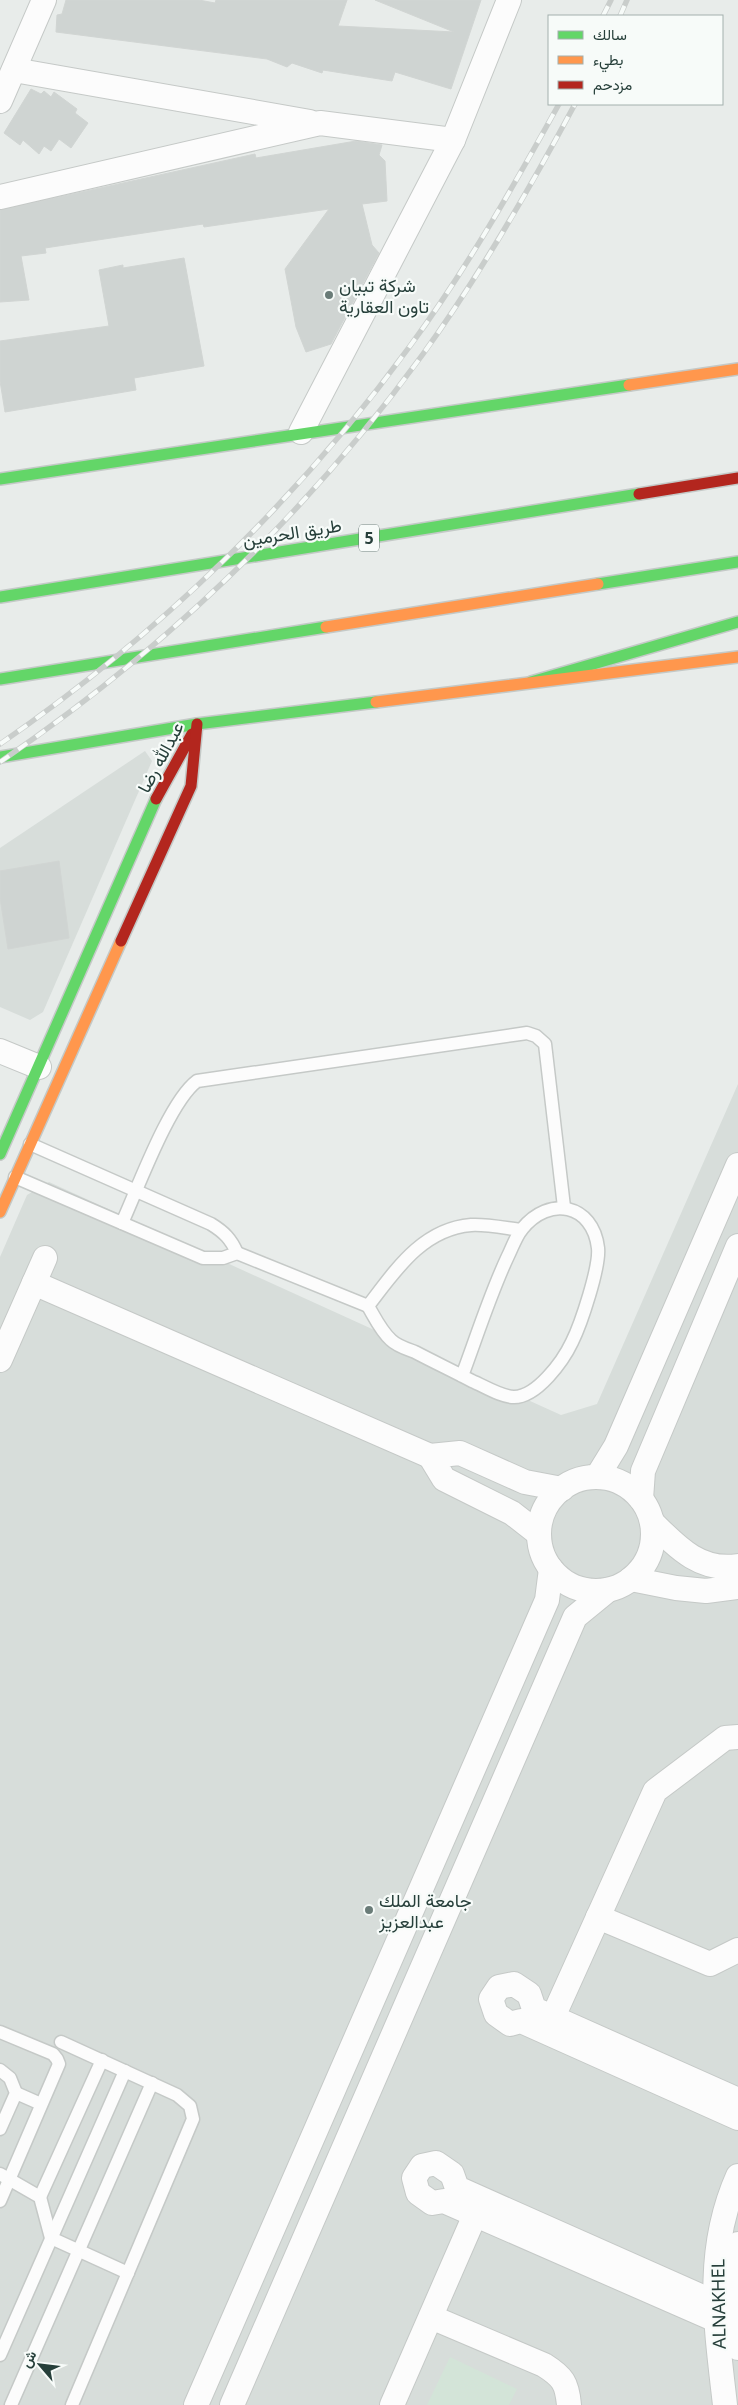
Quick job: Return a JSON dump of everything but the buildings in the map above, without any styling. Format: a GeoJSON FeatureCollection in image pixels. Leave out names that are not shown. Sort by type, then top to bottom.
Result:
{"type":"FeatureCollection","features":[{"type":"Feature","properties":{"kind":"main road"},"geometry":{"type":"LineString","coordinates":[[0,479],[185,453],[301,432],[738,369]]}},
{"type":"Feature","properties":{"kind":"main road","name":"طريق الحرمين"},"geometry":{"type":"LineString","coordinates":[[0,597],[738,478]]}},
{"type":"Feature","properties":{"kind":"main road"},"geometry":{"type":"LineString","coordinates":[[0,680],[738,562]]}},
{"type":"Feature","properties":{"kind":"main road"},"geometry":{"type":"LineString","coordinates":[[531,682],[738,622]]}},
{"type":"Feature","properties":{"kind":"main road"},"geometry":{"type":"LineString","coordinates":[[0,758],[197,724],[738,657]]}},
{"type":"Feature","properties":{"kind":"main road","name":"عبدالله رضا"},"geometry":{"type":"LineString","coordinates":[[0,1154],[163,784],[197,724]]}},
{"type":"Feature","properties":{"kind":"main road","name":"عبدالله رضا"},"geometry":{"type":"LineString","coordinates":[[0,1212],[190,786],[197,724]]}},
{"type":"Feature","properties":{"kind":"street"},"geometry":{"type":"LineString","coordinates":[[0,101],[44,0]]}},
{"type":"Feature","properties":{"kind":"street"},"geometry":{"type":"LineString","coordinates":[[301,432],[452,140],[509,0]]}},
{"type":"Feature","properties":{"kind":"street"},"geometry":{"type":"LineString","coordinates":[[14,70],[324,124],[452,140]]}},
{"type":"Feature","properties":{"kind":"street"},"geometry":{"type":"LineString","coordinates":[[0,197],[324,124]]}},
{"type":"Feature","properties":{"kind":"street"},"geometry":{"type":"LineString","coordinates":[[0,1051],[38,1067]]}},
{"type":"Feature","properties":{"kind":"street"},"geometry":{"type":"LineString","coordinates":[[597,1477],[616,1446],[738,1165]]}},
{"type":"Feature","properties":{"kind":"street"},"geometry":{"type":"LineString","coordinates":[[641,1499],[643,1471],[738,1246]]}},
{"type":"Feature","properties":{"kind":"street"},"geometry":{"type":"LineString","coordinates":[[0,1360],[45,1258]]}},
{"type":"Feature","properties":{"kind":"street"},"geometry":{"type":"LineString","coordinates":[[34,1283],[430,1456],[460,1453],[525,1482],[562,1489]]}},
{"type":"Feature","properties":{"kind":"street"},"geometry":{"type":"LineString","coordinates":[[430,1456],[444,1479],[512,1513],[540,1534]]}},
{"type":"Feature","properties":{"kind":"street"},"geometry":{"type":"LineString","coordinates":[[608,1590],[596,1591],[571,1585],[551,1569],[541,1547],[540,1534],[546,1509],[562,1489],[572,1482],[597,1477],[622,1483],[641,1499],[652,1522],[683,1553],[721,1569],[738,1566]]}},
{"type":"Feature","properties":{"kind":"street"},"geometry":{"type":"LineString","coordinates":[[232,2405],[575,1617],[608,1590],[631,1579],[640,1570],[652,1547],[652,1522]]}},
{"type":"Feature","properties":{"kind":"street"},"geometry":{"type":"LineString","coordinates":[[196,2405],[547,1600],[551,1569]]}},
{"type":"Feature","properties":{"kind":"street"},"geometry":{"type":"LineString","coordinates":[[631,1579],[676,1588],[706,1591],[738,1587]]}},
{"type":"Feature","properties":{"kind":"street"},"geometry":{"type":"LineString","coordinates":[[553,2017],[655,1791],[725,1738],[738,1736]]}},
{"type":"Feature","properties":{"kind":"street"},"geometry":{"type":"LineString","coordinates":[[598,1917],[710,1964],[738,1950]]}},
{"type":"Feature","properties":{"kind":"street"},"geometry":{"type":"LineString","coordinates":[[738,2100],[534,2009],[529,1994],[514,1984],[499,1987],[491,1999],[496,2014],[510,2024],[521,2022],[738,2118]]}},
{"type":"Feature","properties":{"kind":"street"},"geometry":{"type":"LineString","coordinates":[[436,2163],[452,2174],[457,2188],[716,2311],[444,2201],[432,2203],[418,2193],[414,2178],[422,2166],[436,2163]]}},
{"type":"Feature","properties":{"kind":"street","name":"ALNAKHEL"},"geometry":{"type":"LineString","coordinates":[[725,2405],[716,2311],[714,2266],[723,2214],[738,2176]]}},
{"type":"Feature","properties":{"kind":"street"},"geometry":{"type":"LineString","coordinates":[[392,2405],[475,2215]]}},
{"type":"Feature","properties":{"kind":"street"},"geometry":{"type":"LineString","coordinates":[[738,2244],[734,2263],[733,2310],[738,2348]]}},
{"type":"Feature","properties":{"kind":"street"},"geometry":{"type":"LineString","coordinates":[[431,2317],[544,2366],[558,2374],[567,2387],[570,2405]]}},
{"type":"Feature","properties":{"kind":"lane"},"geometry":{"type":"LineString","coordinates":[[122,1223],[175,1108],[187,1089],[197,1081],[527,1033],[536,1036],[544,1044],[564,1207]]}},
{"type":"Feature","properties":{"kind":"lane"},"geometry":{"type":"LineString","coordinates":[[30,1144],[222,1231],[231,1241],[237,1253],[368,1306],[382,1331],[393,1342],[462,1376],[497,1392],[514,1397],[527,1394],[538,1387],[552,1373],[572,1342],[593,1281],[598,1249],[593,1230],[581,1216],[564,1207],[550,1208],[533,1218],[521,1230],[502,1270],[462,1376]]}},
{"type":"Feature","properties":{"kind":"lane"},"geometry":{"type":"LineString","coordinates":[[15,1177],[203,1258],[223,1258],[237,1253]]}},
{"type":"Feature","properties":{"kind":"lane"},"geometry":{"type":"LineString","coordinates":[[368,1306],[393,1273],[420,1244],[446,1231],[471,1225],[521,1230]]}},
{"type":"Feature","properties":{"kind":"lane"},"geometry":{"type":"LineString","coordinates":[[0,2032],[53,2054],[59,2064],[5,2176],[0,2201]]}},
{"type":"Feature","properties":{"kind":"lane"},"geometry":{"type":"LineString","coordinates":[[61,2042],[178,2095],[190,2106],[193,2119],[72,2405]]}},
{"type":"Feature","properties":{"kind":"lane"},"geometry":{"type":"LineString","coordinates":[[102,2060],[40,2197],[52,2238],[128,2273]]}},
{"type":"Feature","properties":{"kind":"lane"},"geometry":{"type":"LineString","coordinates":[[0,2070],[10,2078],[16,2092],[41,2104]]}},
{"type":"Feature","properties":{"kind":"lane"},"geometry":{"type":"LineString","coordinates":[[0,2355],[125,2071]]}},
{"type":"Feature","properties":{"kind":"lane"},"geometry":{"type":"LineString","coordinates":[[11,2405],[152,2083]]}},
{"type":"Feature","properties":{"kind":"lane"},"geometry":{"type":"LineString","coordinates":[[0,2129],[16,2092]]}},
{"type":"Feature","properties":{"kind":"lane"},"geometry":{"type":"LineString","coordinates":[[5,2176],[40,2197]]}},
{"type":"Feature","properties":{"kind":"shaded area"},"geometry":{"type":"Polygon","coordinates":[[[145,751],[152,761],[43,1012],[30,1020],[0,1007],[0,848],[145,751]]]}},
{"type":"Feature","properties":{"kind":"shaded area","name":"جامعة الملك عبدالعزيز"},"geometry":{"type":"Polygon","coordinates":[[[738,1084],[738,2405],[0,2405],[0,1257],[27,1195],[49,1182],[561,1415],[597,1404],[738,1084]]]}},
{"type":"Feature","properties":{"kind":"green space"},"geometry":{"type":"Polygon","coordinates":[[[450,2357],[517,2389],[509,2405],[427,2405],[450,2357]]]}},
{"type":"Feature","properties":{"kind":"railway"},"geometry":{"type":"LineString","coordinates":[[604,15],[611,0]]}},
{"type":"Feature","properties":{"kind":"railway"},"geometry":{"type":"LineString","coordinates":[[620,15],[627,0]]}},
{"type":"Feature","properties":{"kind":"railway"},"geometry":{"type":"LineString","coordinates":[[0,744],[114,658],[169,611],[222,563],[272,512],[320,458],[366,403],[431,317],[470,258],[558,105]]}},
{"type":"Feature","properties":{"kind":"railway"},"geometry":{"type":"LineString","coordinates":[[0,762],[119,674],[175,626],[229,576],[331,470],[378,413],[444,324],[522,200],[574,105]]}},
{"type":"Feature","properties":{"kind":"traffic: fast"},"geometry":{"type":"LineString","coordinates":[[0,479],[629,385]]}},
{"type":"Feature","properties":{"kind":"traffic: fast"},"geometry":{"type":"LineString","coordinates":[[0,597],[639,494]]}},
{"type":"Feature","properties":{"kind":"traffic: fast"},"geometry":{"type":"LineString","coordinates":[[598,584],[738,562]]}},
{"type":"Feature","properties":{"kind":"traffic: fast"},"geometry":{"type":"LineString","coordinates":[[531,682],[738,622]]}},
{"type":"Feature","properties":{"kind":"traffic: fast"},"geometry":{"type":"LineString","coordinates":[[0,679],[326,627]]}},
{"type":"Feature","properties":{"kind":"traffic: fast"},"geometry":{"type":"LineString","coordinates":[[0,757],[197,724],[376,702]]}},
{"type":"Feature","properties":{"kind":"traffic: fast"},"geometry":{"type":"LineString","coordinates":[[0,1154],[156,799]]}},
{"type":"Feature","properties":{"kind":"traffic: slow"},"geometry":{"type":"LineString","coordinates":[[629,385],[738,369]]}},
{"type":"Feature","properties":{"kind":"traffic: slow"},"geometry":{"type":"LineString","coordinates":[[326,627],[598,584]]}},
{"type":"Feature","properties":{"kind":"traffic: slow"},"geometry":{"type":"LineString","coordinates":[[376,702],[738,657]]}},
{"type":"Feature","properties":{"kind":"traffic: slow"},"geometry":{"type":"LineString","coordinates":[[0,1212],[121,941]]}},
{"type":"Feature","properties":{"kind":"traffic: jam"},"geometry":{"type":"LineString","coordinates":[[639,494],[738,478]]}},
{"type":"Feature","properties":{"kind":"traffic: jam"},"geometry":{"type":"LineString","coordinates":[[121,941],[191,786],[197,724]]}},
{"type":"Feature","properties":{"kind":"traffic: jam"},"geometry":{"type":"LineString","coordinates":[[156,799],[192,734]]}},
{"type":"Feature","properties":{"kind":"place","name":"شركة تبيان تاون العقارية"},"geometry":{"type":"Point","coordinates":[329,295]}},
{"type":"Feature","properties":{"kind":"place","name":"جامعة الملك عبدالعزيز"},"geometry":{"type":"Point","coordinates":[369,1910]}}]}
